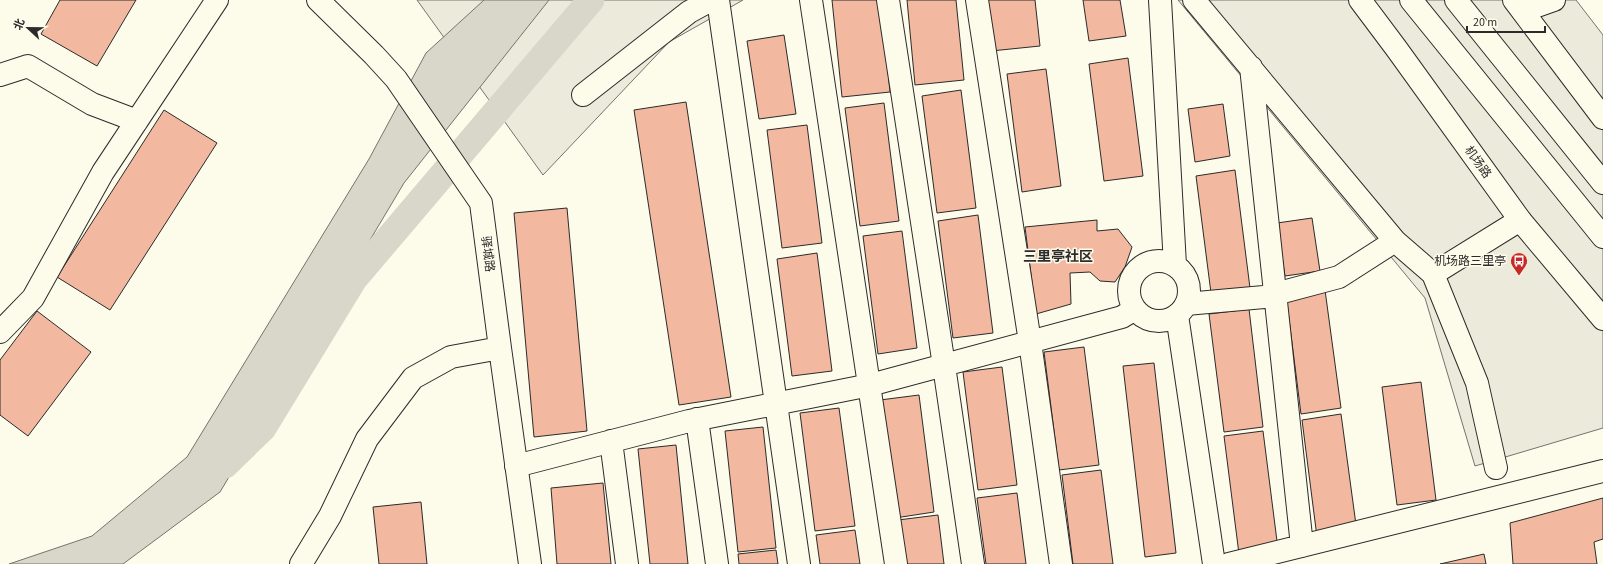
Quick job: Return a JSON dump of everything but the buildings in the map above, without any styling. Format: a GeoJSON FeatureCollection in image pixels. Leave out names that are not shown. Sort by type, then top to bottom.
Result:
{"type":"FeatureCollection","features":[{"type":"Feature","properties":{"kind":"street"},"geometry":{"type":"LineString","coordinates":[[0,332],[33,298],[104,172],[217,0]]}},
{"type":"Feature","properties":{"kind":"street","name":"驿城路"},"geometry":{"type":"LineString","coordinates":[[318,0],[396,79],[481,204],[530,564]]}},
{"type":"Feature","properties":{"kind":"street"},"geometry":{"type":"LineString","coordinates":[[583,95],[689,12],[711,0]]}},
{"type":"Feature","properties":{"kind":"street"},"geometry":{"type":"LineString","coordinates":[[718,0],[799,564]]}},
{"type":"Feature","properties":{"kind":"street"},"geometry":{"type":"LineString","coordinates":[[811,0],[896,564]]}},
{"type":"Feature","properties":{"kind":"street"},"geometry":{"type":"LineString","coordinates":[[888,0],[973,564]]}},
{"type":"Feature","properties":{"kind":"street"},"geometry":{"type":"LineString","coordinates":[[977,0],[1030,342],[1062,564]]}},
{"type":"Feature","properties":{"kind":"street"},"geometry":{"type":"LineString","coordinates":[[1160,0],[1175,265]]}},
{"type":"Feature","properties":{"kind":"street"},"geometry":{"type":"LineString","coordinates":[[1194,0],[1395,241],[1433,274],[1477,383],[1496,468]]}},
{"type":"Feature","properties":{"kind":"street","name":"机场路"},"geometry":{"type":"LineString","coordinates":[[1360,0],[1520,220],[1603,319]]}},
{"type":"Feature","properties":{"kind":"street"},"geometry":{"type":"LineString","coordinates":[[1411,0],[1603,237]]}},
{"type":"Feature","properties":{"kind":"street"},"geometry":{"type":"LineString","coordinates":[[1456,0],[1603,183]]}},
{"type":"Feature","properties":{"kind":"street"},"geometry":{"type":"LineString","coordinates":[[1554,0],[1519,6],[1603,118]]}},
{"type":"Feature","properties":{"kind":"street"},"geometry":{"type":"LineString","coordinates":[[0,75],[28,66],[92,104],[137,121]]}},
{"type":"Feature","properties":{"kind":"street"},"geometry":{"type":"LineString","coordinates":[[1251,67],[1302,546]]}},
{"type":"Feature","properties":{"kind":"street"},"geometry":{"type":"LineString","coordinates":[[1433,274],[1520,220]]}},
{"type":"Feature","properties":{"kind":"street"},"geometry":{"type":"LineString","coordinates":[[1182,310],[1264,297],[1339,277],[1395,241]]}},
{"type":"Feature","properties":{"kind":"street"},"geometry":{"type":"LineString","coordinates":[[1154,261],[1165,261],[1175,265],[1183,272],[1188,280],[1190,290],[1188,300],[1182,310],[1169,320],[1155,321],[1141,316],[1135,310],[1130,300],[1129,290],[1131,280],[1136,271],[1145,264],[1154,261]]}},
{"type":"Feature","properties":{"kind":"street"},"geometry":{"type":"LineString","coordinates":[[516,466],[697,419],[870,385],[1122,317],[1135,310]]}},
{"type":"Feature","properties":{"kind":"street"},"geometry":{"type":"LineString","coordinates":[[1182,310],[1214,564]]}},
{"type":"Feature","properties":{"kind":"street"},"geometry":{"type":"LineString","coordinates":[[301,564],[330,516],[367,439],[414,378],[451,357],[500,348]]}},
{"type":"Feature","properties":{"kind":"street"},"geometry":{"type":"LineString","coordinates":[[697,419],[717,564]]}},
{"type":"Feature","properties":{"kind":"street"},"geometry":{"type":"LineString","coordinates":[[611,441],[627,564]]}},
{"type":"Feature","properties":{"kind":"street"},"geometry":{"type":"LineString","coordinates":[[1230,564],[1603,471]]}},
{"type":"Feature","properties":{"kind":"shaded area"},"geometry":{"type":"Polygon","coordinates":[[[417,0],[743,0],[669,42],[543,175],[417,0]]]}},
{"type":"Feature","properties":{"kind":"shaded area"},"geometry":{"type":"Polygon","coordinates":[[[484,0],[549,0],[404,183],[220,492],[123,564],[9,564],[92,536],[187,457],[369,159],[426,53],[484,0]]]}},
{"type":"Feature","properties":{"kind":"shaded area"},"geometry":{"type":"Polygon","coordinates":[[[1178,0],[1576,0],[1603,35],[1603,428],[1475,466],[1425,298],[1178,0]]]}},
{"type":"Feature","properties":{"kind":"waterway"},"geometry":{"type":"LineString","coordinates":[[225,465],[263,428],[354,279],[591,0]]}},
{"type":"Feature","properties":{"kind":"place","name":"机场路三里亭"},"geometry":{"type":"Point","coordinates":[1519,276]}},
{"type":"Feature","properties":{"kind":"district","name":"三里亭社区"},"geometry":{"type":"Point","coordinates":[1058,256]}}]}
